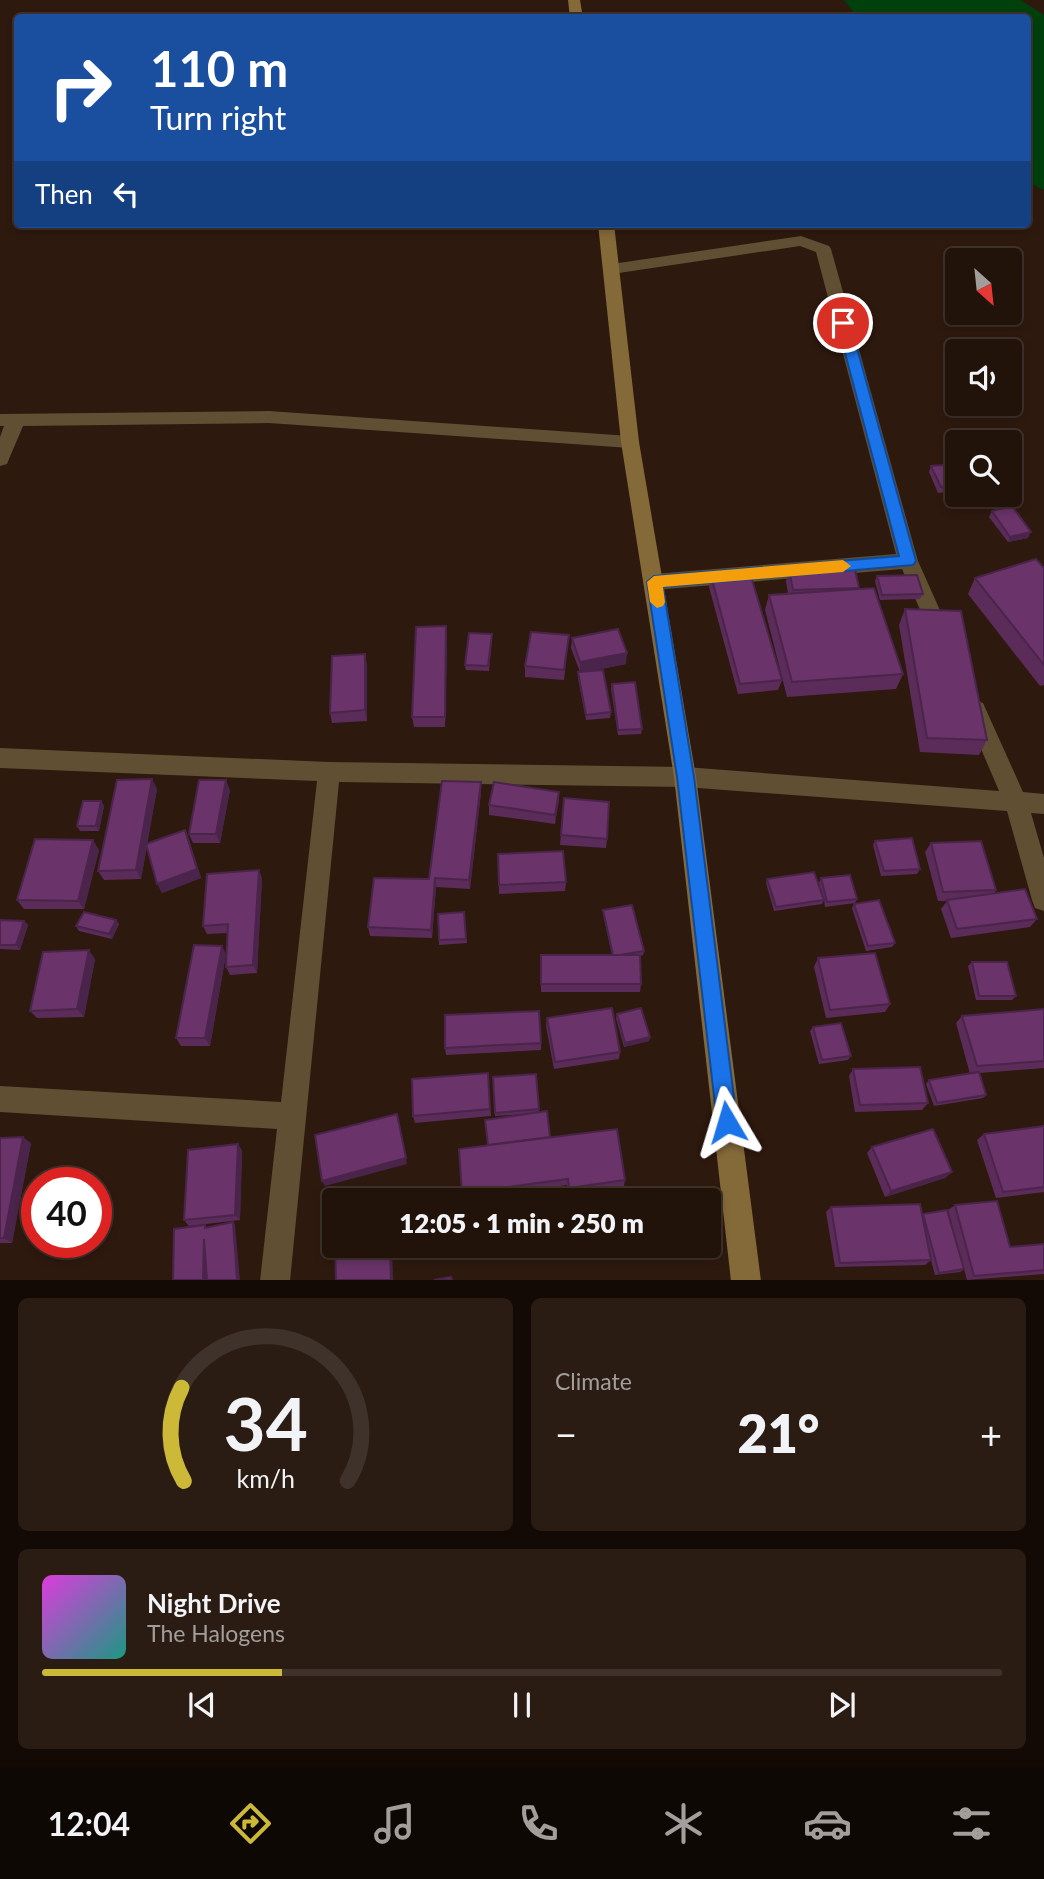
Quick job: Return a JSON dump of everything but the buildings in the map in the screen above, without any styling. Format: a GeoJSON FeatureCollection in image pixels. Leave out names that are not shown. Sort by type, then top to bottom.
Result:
{"type":"FeatureCollection","features":[{"type":"Feature","properties":{"kind":"street"},"geometry":{"type":"LineString","coordinates":[[607,228],[630,442],[685,777],[746,1280]]}},
{"type":"Feature","properties":{"kind":"street"},"geometry":{"type":"LineString","coordinates":[[612,269],[801,241],[823,249],[908,561],[948,650]]}},
{"type":"Feature","properties":{"kind":"street"},"geometry":{"type":"LineString","coordinates":[[0,459],[8,420],[269,417],[630,442]]}},
{"type":"Feature","properties":{"kind":"street"},"geometry":{"type":"LineString","coordinates":[[654,582],[908,561]]}},
{"type":"Feature","properties":{"kind":"street"},"geometry":{"type":"LineString","coordinates":[[965,688],[1016,802],[1044,900]]}},
{"type":"Feature","properties":{"kind":"street"},"geometry":{"type":"LineString","coordinates":[[0,758],[329,772],[685,777],[1044,804]]}},
{"type":"Feature","properties":{"kind":"street"},"geometry":{"type":"LineString","coordinates":[[275,1280],[329,772]]}},
{"type":"Feature","properties":{"kind":"street"},"geometry":{"type":"LineString","coordinates":[[0,1099],[293,1116]]}},
{"type":"Feature","properties":{"kind":"green space"},"geometry":{"type":"Polygon","coordinates":[[[844,0],[1021,0],[1044,15],[1044,190],[1031,184],[1031,14],[855,14],[844,0]]]}},
{"type":"Feature","properties":{"kind":"slow traffic"},"geometry":{"type":"LineString","coordinates":[[657,602],[654,582],[843,566]]}},
{"type":"Feature","properties":{"kind":"route"},"geometry":{"type":"LineString","coordinates":[[727,1122],[685,777],[654,582],[908,561],[843,323]]}}]}
